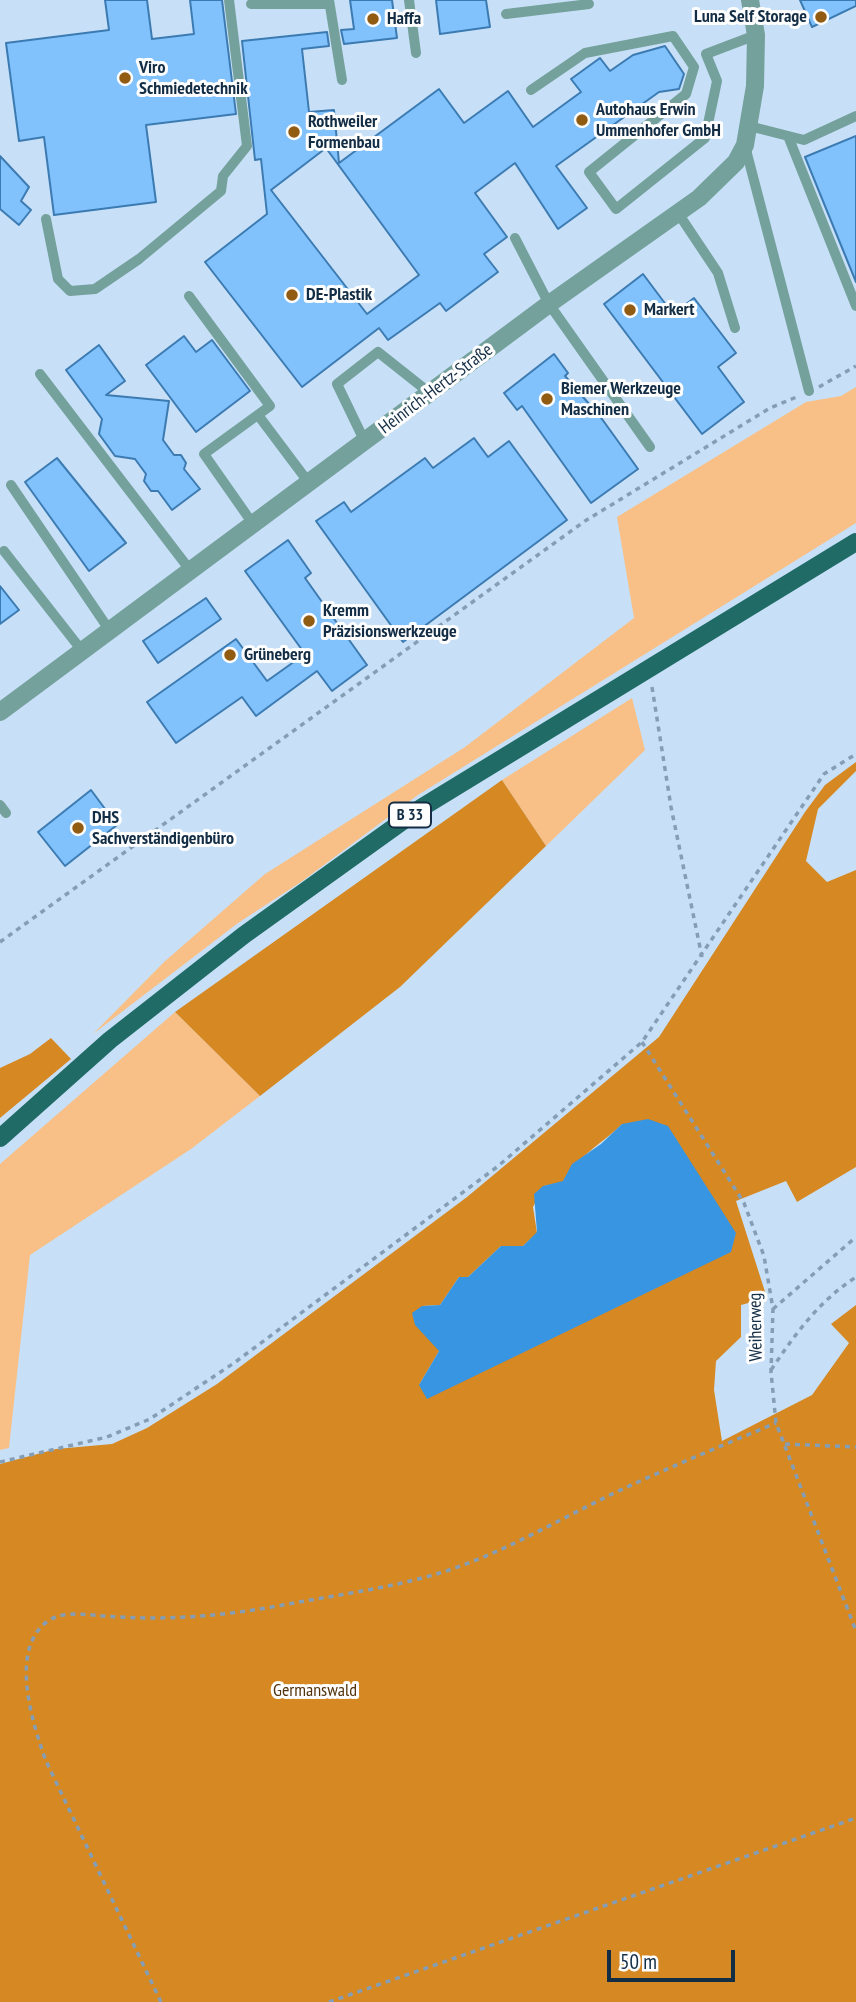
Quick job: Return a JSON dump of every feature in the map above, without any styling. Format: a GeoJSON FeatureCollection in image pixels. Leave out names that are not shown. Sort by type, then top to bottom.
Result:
{"type":"FeatureCollection","features":[{"type":"Feature","properties":{"kind":"main road","name":"B 33"},"geometry":{"type":"LineString","coordinates":[[0,1138],[110,1040],[244,934],[421,808],[856,542]]}},
{"type":"Feature","properties":{"kind":"street","name":"Heinrich-Hertz-Straße"},"geometry":{"type":"LineString","coordinates":[[0,712],[549,304],[699,198],[736,162],[745,145],[750,126],[755,86],[756,35],[750,0]]}},
{"type":"Feature","properties":{"kind":"lane"},"geometry":{"type":"LineString","coordinates":[[46,219],[51,258],[58,279],[70,291],[87,292],[139,259],[221,191],[223,176],[247,146],[229,0]]}},
{"type":"Feature","properties":{"kind":"lane"},"geometry":{"type":"LineString","coordinates":[[409,0],[416,53]]}},
{"type":"Feature","properties":{"kind":"lane"},"geometry":{"type":"LineString","coordinates":[[251,4],[329,2],[342,80]]}},
{"type":"Feature","properties":{"kind":"lane"},"geometry":{"type":"LineString","coordinates":[[506,14],[589,4]]}},
{"type":"Feature","properties":{"kind":"lane"},"geometry":{"type":"LineString","coordinates":[[689,59],[756,35]]}},
{"type":"Feature","properties":{"kind":"lane"},"geometry":{"type":"LineString","coordinates":[[531,90],[585,53],[673,36],[694,67],[686,94],[589,172],[616,209],[705,138],[717,81],[706,54]]}},
{"type":"Feature","properties":{"kind":"lane"},"geometry":{"type":"LineString","coordinates":[[750,126],[804,140],[856,116]]}},
{"type":"Feature","properties":{"kind":"lane"},"geometry":{"type":"LineString","coordinates":[[788,136],[856,306]]}},
{"type":"Feature","properties":{"kind":"lane"},"geometry":{"type":"LineString","coordinates":[[745,145],[809,391]]}},
{"type":"Feature","properties":{"kind":"lane"},"geometry":{"type":"LineString","coordinates":[[677,213],[718,273],[735,328]]}},
{"type":"Feature","properties":{"kind":"lane"},"geometry":{"type":"LineString","coordinates":[[515,238],[549,304],[650,447]]}},
{"type":"Feature","properties":{"kind":"lane"},"geometry":{"type":"LineString","coordinates":[[189,296],[270,406],[204,454],[253,523]]}},
{"type":"Feature","properties":{"kind":"lane"},"geometry":{"type":"LineString","coordinates":[[365,442],[337,384],[379,352],[431,394]]}},
{"type":"Feature","properties":{"kind":"lane"},"geometry":{"type":"LineString","coordinates":[[40,374],[190,570]]}},
{"type":"Feature","properties":{"kind":"lane"},"geometry":{"type":"LineString","coordinates":[[258,415],[309,483]]}},
{"type":"Feature","properties":{"kind":"lane"},"geometry":{"type":"LineString","coordinates":[[11,485],[110,631]]}},
{"type":"Feature","properties":{"kind":"lane"},"geometry":{"type":"LineString","coordinates":[[4,551],[83,652]]}},
{"type":"Feature","properties":{"kind":"path"},"geometry":{"type":"LineString","coordinates":[[0,942],[585,521],[770,408],[856,366]]}},
{"type":"Feature","properties":{"kind":"path"},"geometry":{"type":"LineString","coordinates":[[649,668],[671,807],[702,957]]}},
{"type":"Feature","properties":{"kind":"path"},"geometry":{"type":"LineString","coordinates":[[0,1462],[107,1437],[149,1419],[234,1363],[497,1167],[642,1042],[824,774],[856,754]]}},
{"type":"Feature","properties":{"kind":"path","name":"Weiherweg"},"geometry":{"type":"LineString","coordinates":[[642,1042],[744,1203],[764,1256],[773,1309],[771,1372],[776,1423],[856,1631]]}},
{"type":"Feature","properties":{"kind":"path"},"geometry":{"type":"LineString","coordinates":[[773,1309],[856,1237]]}},
{"type":"Feature","properties":{"kind":"path"},"geometry":{"type":"LineString","coordinates":[[771,1372],[806,1320],[830,1295],[856,1277]]}},
{"type":"Feature","properties":{"kind":"path"},"geometry":{"type":"LineString","coordinates":[[162,2002],[46,1760],[33,1726],[26,1690],[27,1664],[34,1639],[49,1620],[72,1613],[120,1618],[193,1618],[240,1613],[443,1572],[487,1555],[654,1474],[776,1423]]}},
{"type":"Feature","properties":{"kind":"path"},"geometry":{"type":"LineString","coordinates":[[784,1444],[856,1447]]}},
{"type":"Feature","properties":{"kind":"path"},"geometry":{"type":"LineString","coordinates":[[329,2002],[856,1818]]}},
{"type":"Feature","properties":{"kind":"shaded area"},"geometry":{"type":"Polygon","coordinates":[[[856,387],[856,523],[418,795],[301,882],[238,923],[93,1034],[164,962],[265,874],[465,747],[634,618],[617,517],[806,402],[841,396],[856,387]]]}},
{"type":"Feature","properties":{"kind":"shaded area"},"geometry":{"type":"Polygon","coordinates":[[[632,698],[645,750],[546,846],[502,780],[632,698]]]}},
{"type":"Feature","properties":{"kind":"shaded area"},"geometry":{"type":"Polygon","coordinates":[[[175,1012],[260,1096],[191,1149],[30,1255],[9,1448],[0,1450],[0,1164],[175,1012]]]}},
{"type":"Feature","properties":{"kind":"green space","name":"Germanswald"},"geometry":{"type":"Polygon","coordinates":[[[856,762],[856,771],[818,809],[806,861],[827,882],[856,870],[856,1167],[797,1202],[786,1181],[736,1201],[767,1298],[741,1305],[741,1337],[716,1361],[714,1390],[722,1441],[812,1395],[849,1343],[831,1324],[856,1305],[856,2002],[0,2002],[0,1464],[56,1449],[112,1444],[147,1428],[217,1384],[467,1197],[659,1037],[825,785],[856,762]],[[622,1124],[582,1158],[563,1182],[544,1186],[533,1207],[537,1233],[523,1246],[501,1246],[468,1277],[459,1277],[440,1305],[422,1306],[439,1351],[419,1385],[622,1124]]]}},
{"type":"Feature","properties":{"kind":"green space"},"geometry":{"type":"Polygon","coordinates":[[[502,780],[546,846],[400,987],[260,1096],[175,1012],[502,780]]]}},
{"type":"Feature","properties":{"kind":"green space"},"geometry":{"type":"Polygon","coordinates":[[[51,1038],[71,1059],[0,1118],[0,1068],[30,1054],[51,1038]]]}},
{"type":"Feature","properties":{"kind":"water"},"geometry":{"type":"Polygon","coordinates":[[[648,1119],[668,1126],[736,1233],[731,1252],[427,1399],[419,1385],[439,1351],[415,1325],[412,1313],[422,1306],[440,1305],[459,1277],[468,1277],[501,1246],[523,1246],[537,1232],[534,1194],[543,1186],[563,1181],[572,1164],[601,1144],[622,1124],[648,1119]]]}},
{"type":"Feature","properties":{"kind":"building","name":"Viro Schmiedetechnik"},"geometry":{"type":"Polygon","coordinates":[[[105,0],[147,0],[152,39],[194,34],[190,0],[222,0],[236,114],[146,125],[156,202],[54,215],[44,137],[19,141],[6,43],[109,30],[105,0]]]}},
{"type":"Feature","properties":{"kind":"building","name":"Haffa"},"geometry":{"type":"Polygon","coordinates":[[[350,0],[392,0],[397,38],[344,44],[341,30],[354,29],[350,0]]]}},
{"type":"Feature","properties":{"kind":"building"},"geometry":{"type":"Polygon","coordinates":[[[436,0],[486,0],[490,27],[440,34],[436,0]]]}},
{"type":"Feature","properties":{"kind":"building","name":"Luna Self Storage"},"geometry":{"type":"Polygon","coordinates":[[[800,0],[856,0],[856,6],[812,27],[800,0]]]}},
{"type":"Feature","properties":{"kind":"building"},"geometry":{"type":"Polygon","coordinates":[[[327,32],[329,46],[302,49],[309,112],[334,110],[339,163],[439,89],[464,123],[508,91],[533,127],[581,92],[571,79],[600,58],[610,71],[633,55],[665,46],[684,74],[679,89],[659,92],[556,166],[587,208],[558,229],[515,163],[475,193],[507,237],[484,254],[498,272],[446,311],[440,303],[388,340],[379,328],[302,387],[205,262],[267,214],[261,159],[255,160],[242,41],[327,32]],[[326,148],[271,190],[367,314],[419,275],[326,148]]]}},
{"type":"Feature","properties":{"kind":"building"},"geometry":{"type":"Polygon","coordinates":[[[856,136],[856,282],[805,157],[856,136]]]}},
{"type":"Feature","properties":{"kind":"building"},"geometry":{"type":"Polygon","coordinates":[[[0,156],[29,187],[21,201],[31,210],[19,225],[0,209],[0,156]]]}},
{"type":"Feature","properties":{"kind":"building"},"geometry":{"type":"Polygon","coordinates":[[[643,274],[673,314],[694,298],[736,353],[718,367],[744,402],[702,434],[604,304],[643,274]]]}},
{"type":"Feature","properties":{"kind":"building"},"geometry":{"type":"Polygon","coordinates":[[[184,336],[196,352],[212,340],[250,391],[196,432],[146,365],[184,336]]]}},
{"type":"Feature","properties":{"kind":"building"},"geometry":{"type":"Polygon","coordinates":[[[99,345],[125,381],[106,395],[169,401],[163,440],[174,455],[181,455],[186,463],[184,469],[200,489],[172,510],[158,491],[151,491],[144,481],[146,474],[135,459],[115,456],[99,434],[102,419],[66,370],[99,345]]]}},
{"type":"Feature","properties":{"kind":"building"},"geometry":{"type":"Polygon","coordinates":[[[554,354],[568,373],[565,376],[602,419],[638,469],[591,503],[522,406],[517,410],[504,393],[554,354]]]}},
{"type":"Feature","properties":{"kind":"building"},"geometry":{"type":"Polygon","coordinates":[[[474,438],[488,457],[509,441],[567,520],[403,642],[316,521],[344,502],[351,512],[425,458],[433,468],[474,438]]]}},
{"type":"Feature","properties":{"kind":"building"},"geometry":{"type":"Polygon","coordinates":[[[57,458],[126,543],[89,571],[25,482],[57,458]]]}},
{"type":"Feature","properties":{"kind":"building"},"geometry":{"type":"Polygon","coordinates":[[[288,540],[311,573],[305,578],[367,665],[332,691],[317,671],[256,716],[242,697],[176,743],[147,702],[236,639],[267,681],[305,654],[245,571],[288,540]]]}},
{"type":"Feature","properties":{"kind":"building"},"geometry":{"type":"Polygon","coordinates":[[[0,586],[19,610],[0,624],[0,586]]]}},
{"type":"Feature","properties":{"kind":"building"},"geometry":{"type":"Polygon","coordinates":[[[206,598],[221,619],[158,663],[143,641],[206,598]]]}},
{"type":"Feature","properties":{"kind":"building","name":"DHS Sachverständigenbüro"},"geometry":{"type":"Polygon","coordinates":[[[91,790],[117,825],[65,866],[38,832],[91,790]]]}},
{"type":"Feature","properties":{"kind":"place","name":"Luna Self Storage"},"geometry":{"type":"Point","coordinates":[821,17]}},
{"type":"Feature","properties":{"kind":"place","name":"Haffa"},"geometry":{"type":"Point","coordinates":[373,19]}},
{"type":"Feature","properties":{"kind":"place","name":"Viro Schmiedetechnik"},"geometry":{"type":"Point","coordinates":[125,78]}},
{"type":"Feature","properties":{"kind":"place","name":"Autohaus Erwin Ummenhofer GmbH"},"geometry":{"type":"Point","coordinates":[582,120]}},
{"type":"Feature","properties":{"kind":"place","name":"Rothweiler Formenbau"},"geometry":{"type":"Point","coordinates":[294,132]}},
{"type":"Feature","properties":{"kind":"place","name":"DE-Plastik"},"geometry":{"type":"Point","coordinates":[292,295]}},
{"type":"Feature","properties":{"kind":"place","name":"Markert"},"geometry":{"type":"Point","coordinates":[630,310]}},
{"type":"Feature","properties":{"kind":"place","name":"Biemer Werkzeuge Maschinen"},"geometry":{"type":"Point","coordinates":[547,399]}},
{"type":"Feature","properties":{"kind":"place","name":"Kremm Präzisionswerkzeuge"},"geometry":{"type":"Point","coordinates":[309,621]}},
{"type":"Feature","properties":{"kind":"place","name":"Grüneberg"},"geometry":{"type":"Point","coordinates":[230,655]}},
{"type":"Feature","properties":{"kind":"place","name":"DHS Sachverständigenbüro"},"geometry":{"type":"Point","coordinates":[78,828]}}]}
